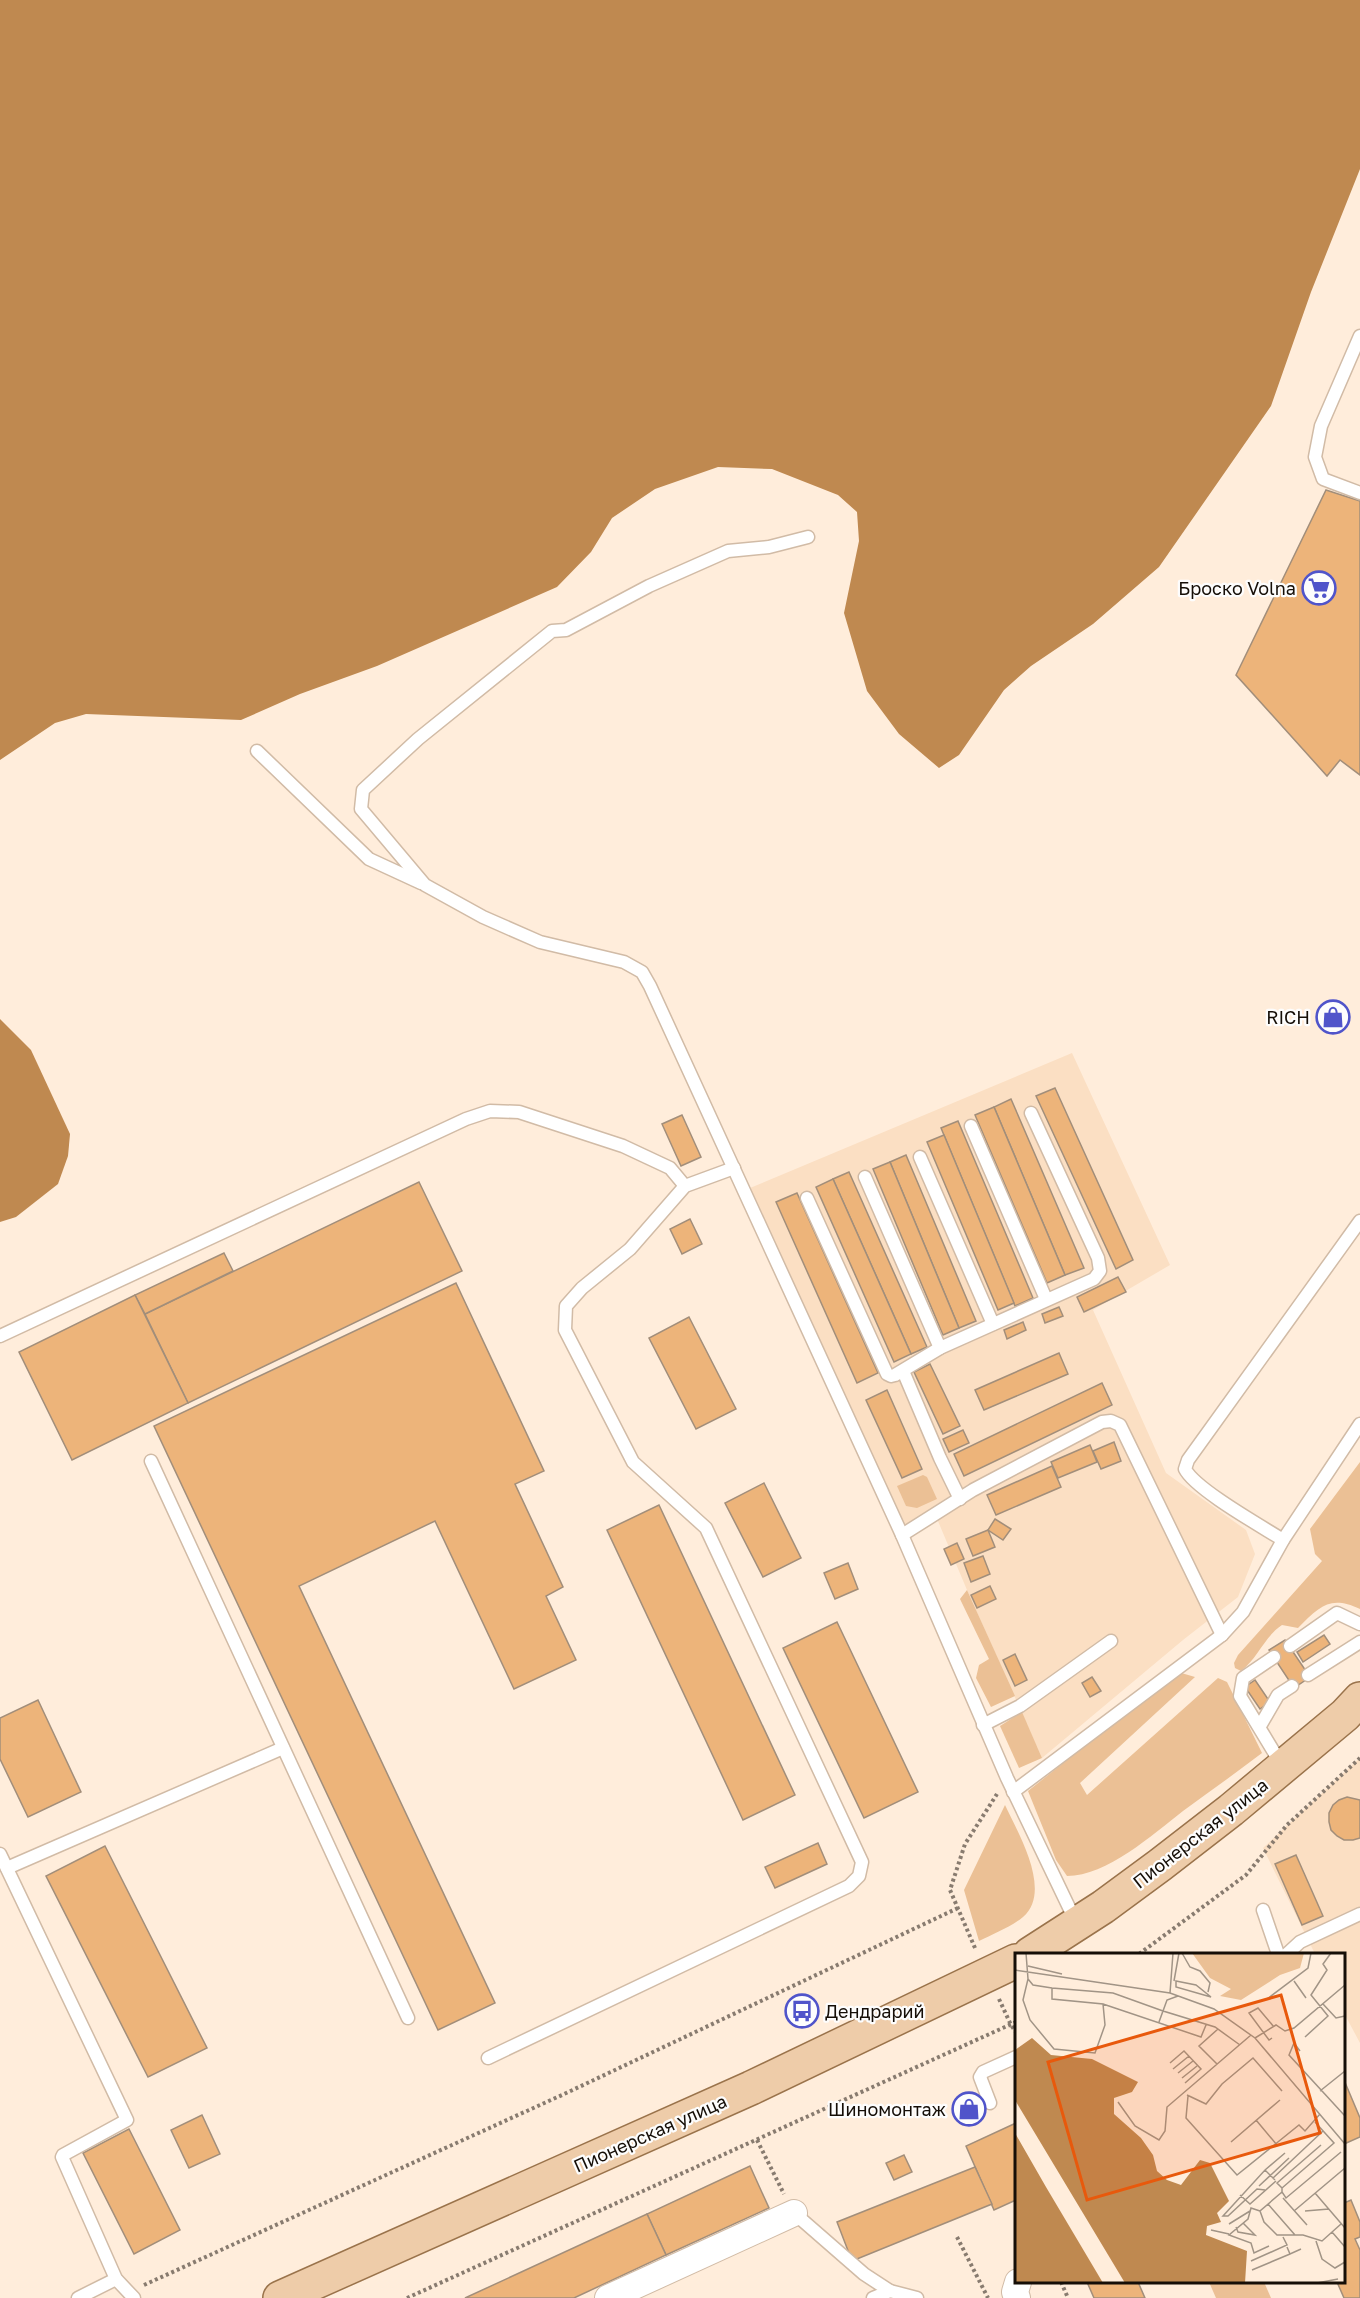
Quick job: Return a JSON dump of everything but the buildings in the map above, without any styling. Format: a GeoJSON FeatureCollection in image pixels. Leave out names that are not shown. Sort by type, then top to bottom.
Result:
{"type":"FeatureCollection","features":[{"type":"Feature","properties":{"kind":"main road","name":"Пионерская улица"},"geometry":{"type":"LineString","coordinates":[[1034,1953],[1169,1858],[1283,1768],[1360,1699]]}},
{"type":"Feature","properties":{"kind":"main road","name":"Пионерская улица"},"geometry":{"type":"LineString","coordinates":[[280,2298],[751,2088],[1015,1963]]}},
{"type":"Feature","properties":{"kind":"street"},"geometry":{"type":"LineString","coordinates":[[608,2298],[794,2213]]}},
{"type":"Feature","properties":{"kind":"street"},"geometry":{"type":"LineString","coordinates":[[1017,2298],[1015,2292],[1018,2283]]}},
{"type":"Feature","properties":{"kind":"lane"},"geometry":{"type":"LineString","coordinates":[[1360,336],[1321,426],[1316,457],[1323,479],[1360,493]]}},
{"type":"Feature","properties":{"kind":"lane"},"geometry":{"type":"LineString","coordinates":[[424,885],[361,809],[363,790],[418,739],[552,631],[566,630],[659,581],[728,551],[769,547],[808,537]]}},
{"type":"Feature","properties":{"kind":"lane"},"geometry":{"type":"LineString","coordinates":[[258,751],[369,859],[483,917],[540,942],[624,962],[642,972],[902,1534],[1006,1778],[1077,1924]]}},
{"type":"Feature","properties":{"kind":"lane"},"geometry":{"type":"LineString","coordinates":[[0,1336],[466,1119],[490,1111],[519,1112],[623,1146],[670,1168],[685,1186]]}},
{"type":"Feature","properties":{"kind":"lane"},"geometry":{"type":"LineString","coordinates":[[807,1198],[887,1374],[891,1376],[940,1348],[1094,1279],[1100,1270],[1098,1258],[1031,1113]]}},
{"type":"Feature","properties":{"kind":"lane"},"geometry":{"type":"LineString","coordinates":[[971,1126],[1046,1299]]}},
{"type":"Feature","properties":{"kind":"lane"},"geometry":{"type":"LineString","coordinates":[[920,1157],[993,1324]]}},
{"type":"Feature","properties":{"kind":"lane"},"geometry":{"type":"LineString","coordinates":[[488,2058],[849,1886],[859,1876],[862,1862],[706,1528],[633,1462],[565,1329],[566,1306],[582,1288],[630,1249],[685,1186],[734,1168]]}},
{"type":"Feature","properties":{"kind":"lane"},"geometry":{"type":"LineString","coordinates":[[865,1177],[940,1348]]}},
{"type":"Feature","properties":{"kind":"lane"},"geometry":{"type":"LineString","coordinates":[[1283,1540],[1188,1476],[1185,1469],[1188,1460],[1360,1221]]}},
{"type":"Feature","properties":{"kind":"lane"},"geometry":{"type":"LineString","coordinates":[[903,1371],[960,1499]]}},
{"type":"Feature","properties":{"kind":"lane"},"geometry":{"type":"LineString","coordinates":[[902,1534],[973,1490],[1102,1422],[1111,1421],[1120,1425],[1222,1635]]}},
{"type":"Feature","properties":{"kind":"lane"},"geometry":{"type":"LineString","coordinates":[[1013,1792],[1222,1635],[1244,1612],[1283,1540],[1360,1424]]}},
{"type":"Feature","properties":{"kind":"lane"},"geometry":{"type":"LineString","coordinates":[[151,1461],[408,2018]]}},
{"type":"Feature","properties":{"kind":"lane"},"geometry":{"type":"LineString","coordinates":[[1290,1646],[1337,1613],[1360,1624]]}},
{"type":"Feature","properties":{"kind":"lane"},"geometry":{"type":"LineString","coordinates":[[983,1725],[1020,1706],[1111,1641]]}},
{"type":"Feature","properties":{"kind":"lane"},"geometry":{"type":"LineString","coordinates":[[1308,1675],[1360,1642]]}},
{"type":"Feature","properties":{"kind":"lane"},"geometry":{"type":"LineString","coordinates":[[1274,1657],[1243,1678],[1240,1696],[1283,1768]]}},
{"type":"Feature","properties":{"kind":"lane"},"geometry":{"type":"LineString","coordinates":[[1260,1726],[1278,1695],[1293,1686]]}},
{"type":"Feature","properties":{"kind":"lane"},"geometry":{"type":"LineString","coordinates":[[7,1868],[283,1748]]}},
{"type":"Feature","properties":{"kind":"lane"},"geometry":{"type":"LineString","coordinates":[[0,1854],[127,2120],[62,2157],[116,2279],[134,2298]]}},
{"type":"Feature","properties":{"kind":"lane"},"geometry":{"type":"LineString","coordinates":[[1263,1910],[1278,1953]]}},
{"type":"Feature","properties":{"kind":"lane"},"geometry":{"type":"LineString","coordinates":[[1288,1953],[1300,1942],[1360,1914]]}},
{"type":"Feature","properties":{"kind":"lane"},"geometry":{"type":"LineString","coordinates":[[990,2103],[980,2077],[983,2072],[1015,2058]]}},
{"type":"Feature","properties":{"kind":"lane"},"geometry":{"type":"LineString","coordinates":[[794,2213],[864,2274],[890,2291],[917,2298]]}},
{"type":"Feature","properties":{"kind":"lane"},"geometry":{"type":"LineString","coordinates":[[78,2298],[116,2279]]}},
{"type":"Feature","properties":{"kind":"lane"},"geometry":{"type":"LineString","coordinates":[[873,2298],[890,2291]]}},
{"type":"Feature","properties":{"kind":"path"},"geometry":{"type":"LineString","coordinates":[[1140,1953],[1246,1875],[1287,1825],[1360,1758]]}},
{"type":"Feature","properties":{"kind":"path"},"geometry":{"type":"LineString","coordinates":[[975,1948],[950,1890],[965,1844],[1006,1778]]}},
{"type":"Feature","properties":{"kind":"path"},"geometry":{"type":"LineString","coordinates":[[150,2283],[677,2042],[958,1908]]}},
{"type":"Feature","properties":{"kind":"path"},"geometry":{"type":"LineString","coordinates":[[997,1995],[1015,2030]]}},
{"type":"Feature","properties":{"kind":"path"},"geometry":{"type":"LineString","coordinates":[[407,2298],[1015,2023]]}},
{"type":"Feature","properties":{"kind":"path"},"geometry":{"type":"LineString","coordinates":[[757,2140],[794,2213]]}},
{"type":"Feature","properties":{"kind":"path"},"geometry":{"type":"LineString","coordinates":[[957,2237],[988,2298]]}},
{"type":"Feature","properties":{"kind":"path"},"geometry":{"type":"LineString","coordinates":[[1060,2283],[1068,2298]]}},
{"type":"Feature","properties":{"kind":"shaded area"},"geometry":{"type":"Polygon","coordinates":[[[0,0],[1360,0],[1360,169],[1311,292],[1271,406],[1159,567],[1093,624],[1031,666],[1004,690],[959,755],[939,768],[899,734],[867,691],[844,613],[859,541],[857,512],[838,495],[772,469],[718,467],[655,489],[612,518],[591,552],[557,587],[377,666],[300,694],[241,720],[86,714],[55,723],[0,760],[0,0]]]}},
{"type":"Feature","properties":{"kind":"shaded area"},"geometry":{"type":"Polygon","coordinates":[[[0,1019],[31,1050],[70,1134],[68,1156],[58,1184],[16,1217],[0,1222],[0,1019]]]}},
{"type":"Feature","properties":{"kind":"shaded area"},"geometry":{"type":"Polygon","coordinates":[[[1072,1053],[1170,1265],[1093,1310],[1166,1473],[1246,1530],[1255,1554],[1238,1597],[1042,1758],[935,1514],[898,1529],[750,1188],[1072,1053]]]}},
{"type":"Feature","properties":{"kind":"shaded area"},"geometry":{"type":"Polygon","coordinates":[[[1360,1462],[1360,1609],[1333,1603],[1319,1609],[1298,1628],[1282,1625],[1270,1635],[1247,1666],[1241,1671],[1235,1668],[1234,1663],[1238,1655],[1322,1561],[1315,1554],[1310,1529],[1360,1462]]]}},
{"type":"Feature","properties":{"kind":"shaded area"},"geometry":{"type":"Polygon","coordinates":[[[923,1475],[927,1477],[937,1499],[917,1508],[906,1506],[897,1486],[923,1475]]]}},
{"type":"Feature","properties":{"kind":"shaded area"},"geometry":{"type":"Polygon","coordinates":[[[967,1590],[1015,1696],[991,1707],[976,1678],[979,1665],[989,1659],[960,1599],[967,1590]]]}},
{"type":"Feature","properties":{"kind":"shaded area"},"geometry":{"type":"Polygon","coordinates":[[[1178,1672],[1195,1677],[1080,1783],[1087,1795],[1218,1678],[1227,1682],[1262,1753],[1113,1862],[1082,1874],[1067,1876],[1056,1860],[1028,1791],[1178,1672]]]}},
{"type":"Feature","properties":{"kind":"shaded area"},"geometry":{"type":"Polygon","coordinates":[[[1022,1712],[1042,1758],[1019,1768],[1000,1726],[1022,1712]]]}},
{"type":"Feature","properties":{"kind":"shaded area"},"geometry":{"type":"Polygon","coordinates":[[[1360,1758],[1360,2043],[1345,2015],[1345,1953],[1315,1953],[1263,1848],[1360,1758]]]}},
{"type":"Feature","properties":{"kind":"shaded area"},"geometry":{"type":"Polygon","coordinates":[[[1005,1805],[1030,1862],[1035,1892],[1031,1906],[1023,1917],[979,1941],[964,1890],[1005,1805]]]}},
{"type":"Feature","properties":{"kind":"shaded area"},"geometry":{"type":"Polygon","coordinates":[[[1209,2283],[1264,2283],[1271,2298],[1216,2298],[1209,2283]]]}},
{"type":"Feature","properties":{"kind":"place","name":"Броско Volna"},"geometry":{"type":"Point","coordinates":[1319,588]}},
{"type":"Feature","properties":{"kind":"place","name":"RICH"},"geometry":{"type":"Point","coordinates":[1333,1017]}},
{"type":"Feature","properties":{"kind":"place","name":"Дендрарий"},"geometry":{"type":"Point","coordinates":[802,2011]}},
{"type":"Feature","properties":{"kind":"place","name":"Шиномонтаж"},"geometry":{"type":"Point","coordinates":[969,2109]}}]}
